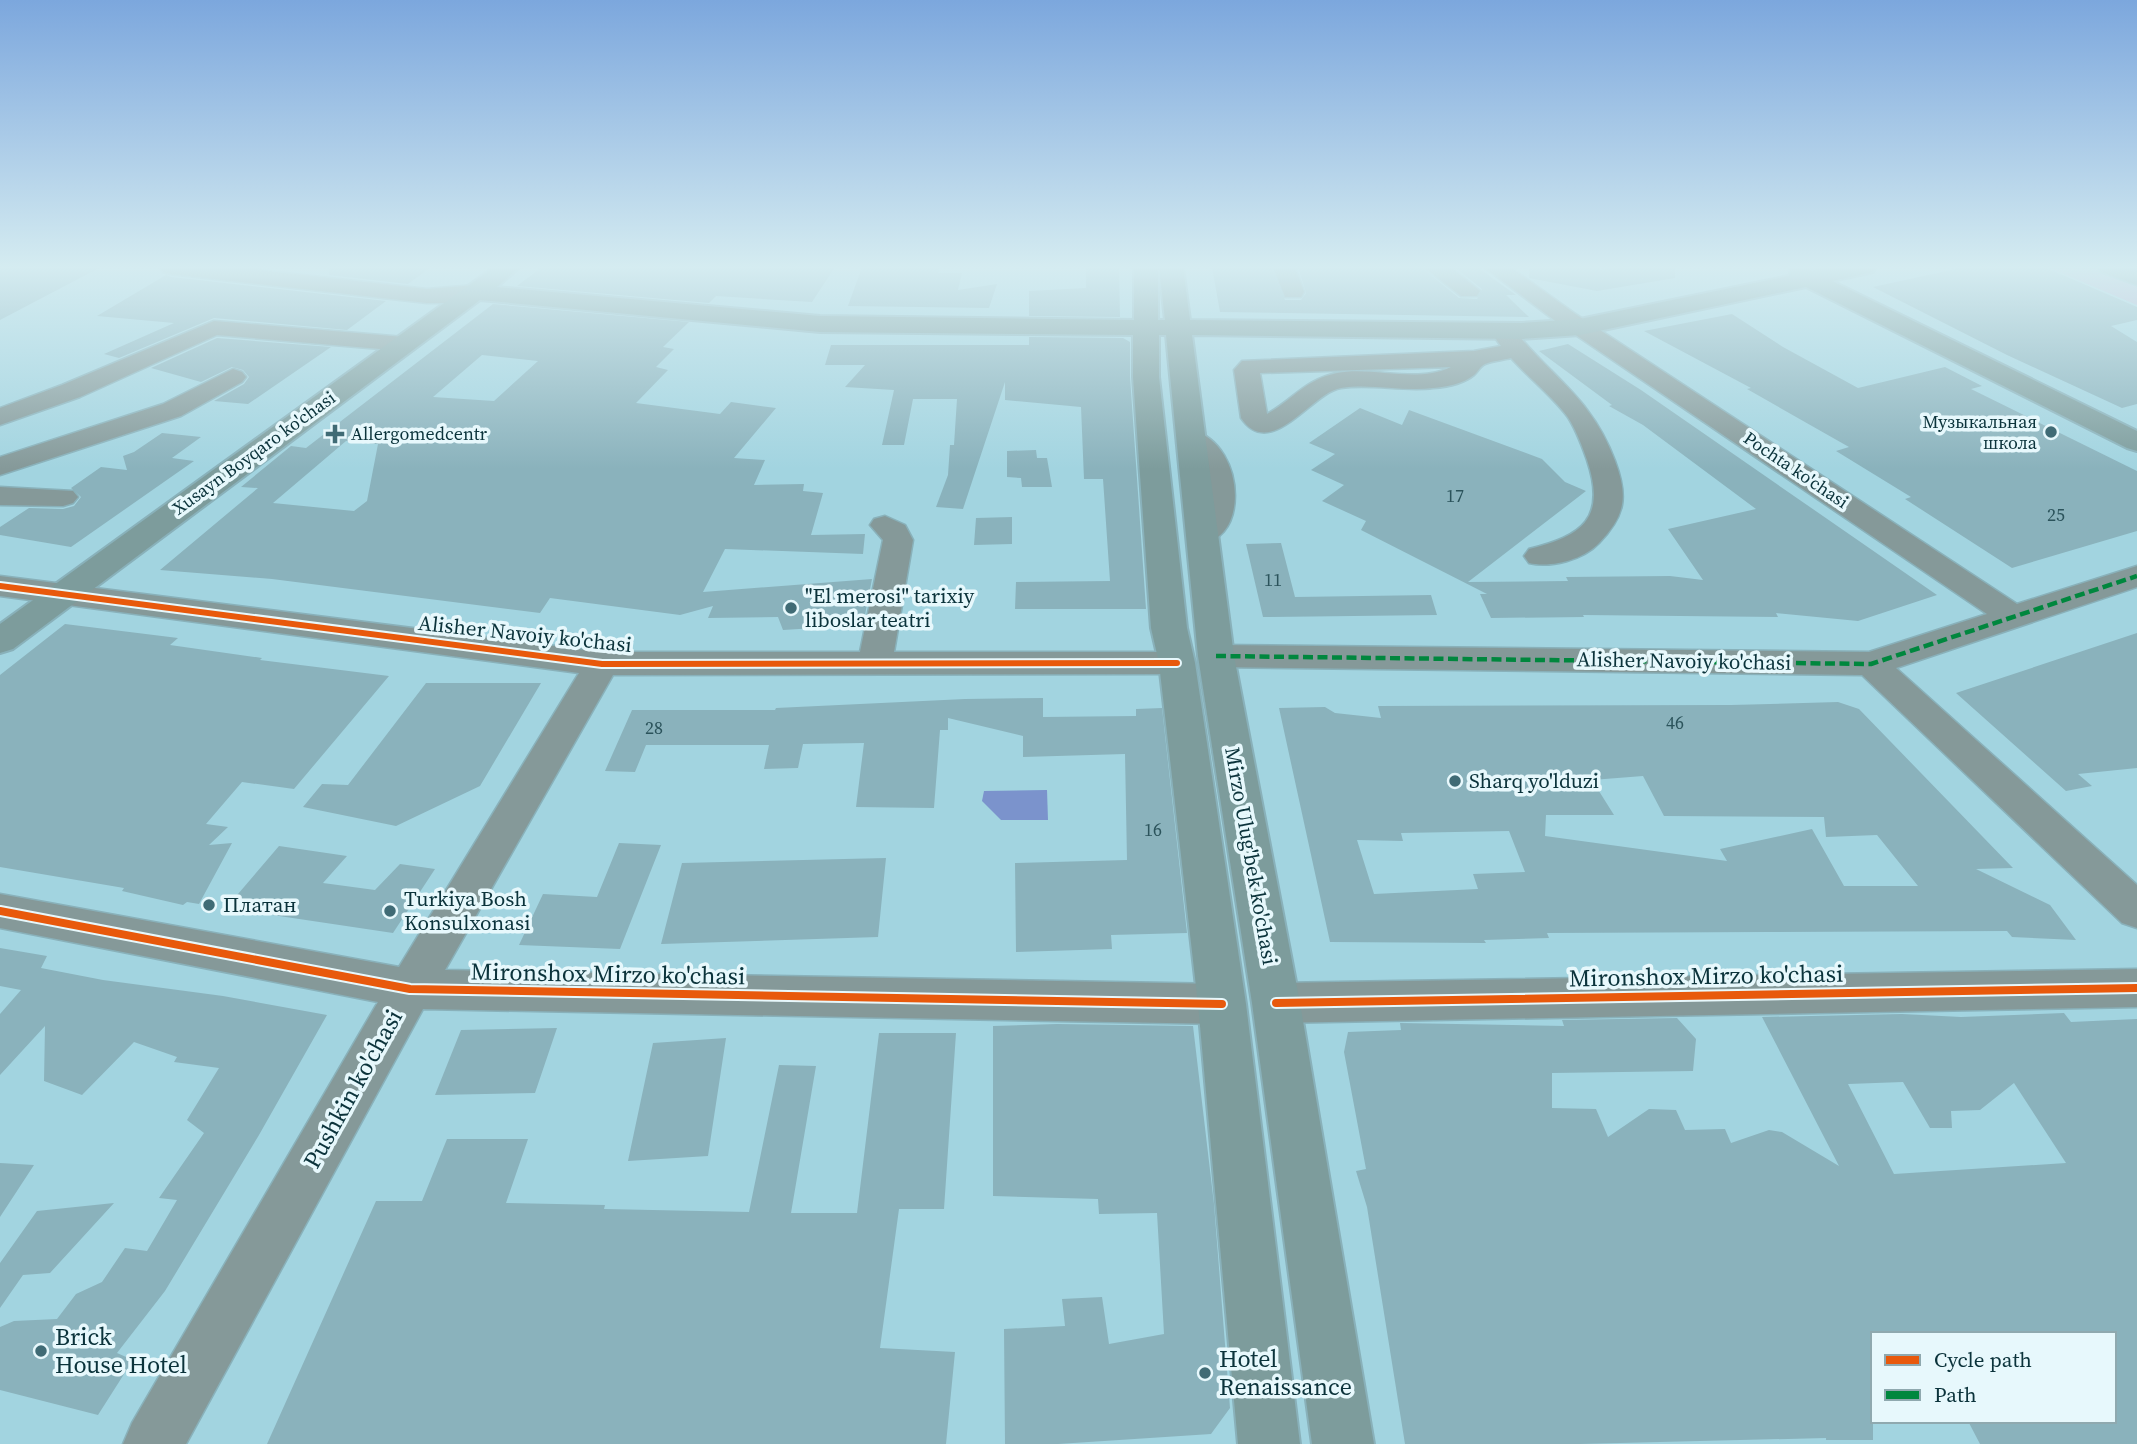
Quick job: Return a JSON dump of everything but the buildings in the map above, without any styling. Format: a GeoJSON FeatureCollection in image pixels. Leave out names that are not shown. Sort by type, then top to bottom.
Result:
{"type":"FeatureCollection","features":[{"type":"Feature","properties":{"kind":"main road","name":"Xusayn Boyqaro ko'chasi"},"geometry":{"type":"LineString","coordinates":[[0,641],[417,334]]}},
{"type":"Feature","properties":{"kind":"main road","name":"Mirzo Ulug'bek ko'chasi"},"geometry":{"type":"LineString","coordinates":[[1146,334],[1146,377],[1170,628],[1196,659],[1276,1003],[1343,1444]]}},
{"type":"Feature","properties":{"kind":"main road","name":"Mirzo Ulug'bek ko'chasi"},"geometry":{"type":"LineString","coordinates":[[1178,334],[1202,534],[1196,659],[1222,1004],[1269,1444]]}},
{"type":"Feature","properties":{"kind":"main road"},"geometry":{"type":"LineString","coordinates":[[1326,334],[1508,341],[1542,334]]}},
{"type":"Feature","properties":{"kind":"main road"},"geometry":{"type":"LineString","coordinates":[[1920,334],[2137,442]]}},
{"type":"Feature","properties":{"kind":"street"},"geometry":{"type":"LineString","coordinates":[[0,417],[71,391],[200,334]]}},
{"type":"Feature","properties":{"kind":"street"},"geometry":{"type":"LineString","coordinates":[[290,334],[404,344]]}},
{"type":"Feature","properties":{"kind":"street","name":"Pochta ko'chasi"},"geometry":{"type":"LineString","coordinates":[[1591,334],[2012,616]]}},
{"type":"Feature","properties":{"kind":"street"},"geometry":{"type":"LineString","coordinates":[[1474,359],[1469,369],[1457,375],[1429,381],[1343,379],[1327,383],[1315,388],[1277,419],[1264,423],[1254,418],[1247,370],[1251,366],[1474,359],[1508,341],[1581,415],[1610,484],[1610,499],[1591,535],[1580,546],[1566,552],[1540,556]]}},
{"type":"Feature","properties":{"kind":"street"},"geometry":{"type":"LineString","coordinates":[[0,466],[172,410],[233,377]]}},
{"type":"Feature","properties":{"kind":"street"},"geometry":{"type":"LineString","coordinates":[[0,496],[49,497],[0,511]]}},
{"type":"Feature","properties":{"kind":"street"},"geometry":{"type":"LineString","coordinates":[[875,662],[898,540],[894,531],[885,526]]}},
{"type":"Feature","properties":{"kind":"street","name":"Alisher Navoiy ko'chasi"},"geometry":{"type":"LineString","coordinates":[[0,586],[602,664],[1196,659],[1871,664],[2137,576]]}},
{"type":"Feature","properties":{"kind":"street","name":"Pushkin ko'chasi"},"geometry":{"type":"LineString","coordinates":[[153,1444],[410,989],[602,664]]}},
{"type":"Feature","properties":{"kind":"street"},"geometry":{"type":"LineString","coordinates":[[1871,664],[2137,911]]}},
{"type":"Feature","properties":{"kind":"street","name":"Mironshox Mirzo ko'chasi"},"geometry":{"type":"LineString","coordinates":[[0,911],[410,989],[1222,1004]]}},
{"type":"Feature","properties":{"kind":"street","name":"Mironshox Mirzo ko'chasi"},"geometry":{"type":"LineString","coordinates":[[1276,1003],[2137,988]]}},
{"type":"Feature","properties":{"kind":"water"},"geometry":{"type":"Polygon","coordinates":[[[1047,790],[1048,820],[1001,820],[982,801],[984,791],[1047,790]]]}},
{"type":"Feature","properties":{"kind":"marked path"},"geometry":{"type":"LineString","coordinates":[[1216,656],[1871,664],[2137,576]]}},
{"type":"Feature","properties":{"kind":"cycle path"},"geometry":{"type":"LineString","coordinates":[[0,586],[602,664],[1177,663]]}},
{"type":"Feature","properties":{"kind":"cycle path"},"geometry":{"type":"LineString","coordinates":[[0,911],[410,989],[1222,1004]]}},
{"type":"Feature","properties":{"kind":"cycle path"},"geometry":{"type":"LineString","coordinates":[[1276,1003],[2137,988]]}},
{"type":"Feature","properties":{"kind":"place","name":"Музыкальная школа"},"geometry":{"type":"Point","coordinates":[2051,432]}},
{"type":"Feature","properties":{"kind":"place","name":"Allergomedcentr"},"geometry":{"type":"Point","coordinates":[335,434]}},
{"type":"Feature","properties":{"kind":"place","name":"\"El merosi\" tarixiy liboslar teatri"},"geometry":{"type":"Point","coordinates":[791,608]}},
{"type":"Feature","properties":{"kind":"place","name":"Sharq yo'lduzi"},"geometry":{"type":"Point","coordinates":[1455,781]}},
{"type":"Feature","properties":{"kind":"place","name":"Платан"},"geometry":{"type":"Point","coordinates":[209,905]}},
{"type":"Feature","properties":{"kind":"place","name":"Turkiya Bosh Konsulxonasi"},"geometry":{"type":"Point","coordinates":[390,911]}},
{"type":"Feature","properties":{"kind":"place","name":"Brick House Hotel"},"geometry":{"type":"Point","coordinates":[41,1351]}},
{"type":"Feature","properties":{"kind":"place","name":"Hotel Renaissance"},"geometry":{"type":"Point","coordinates":[1205,1373]}}]}
